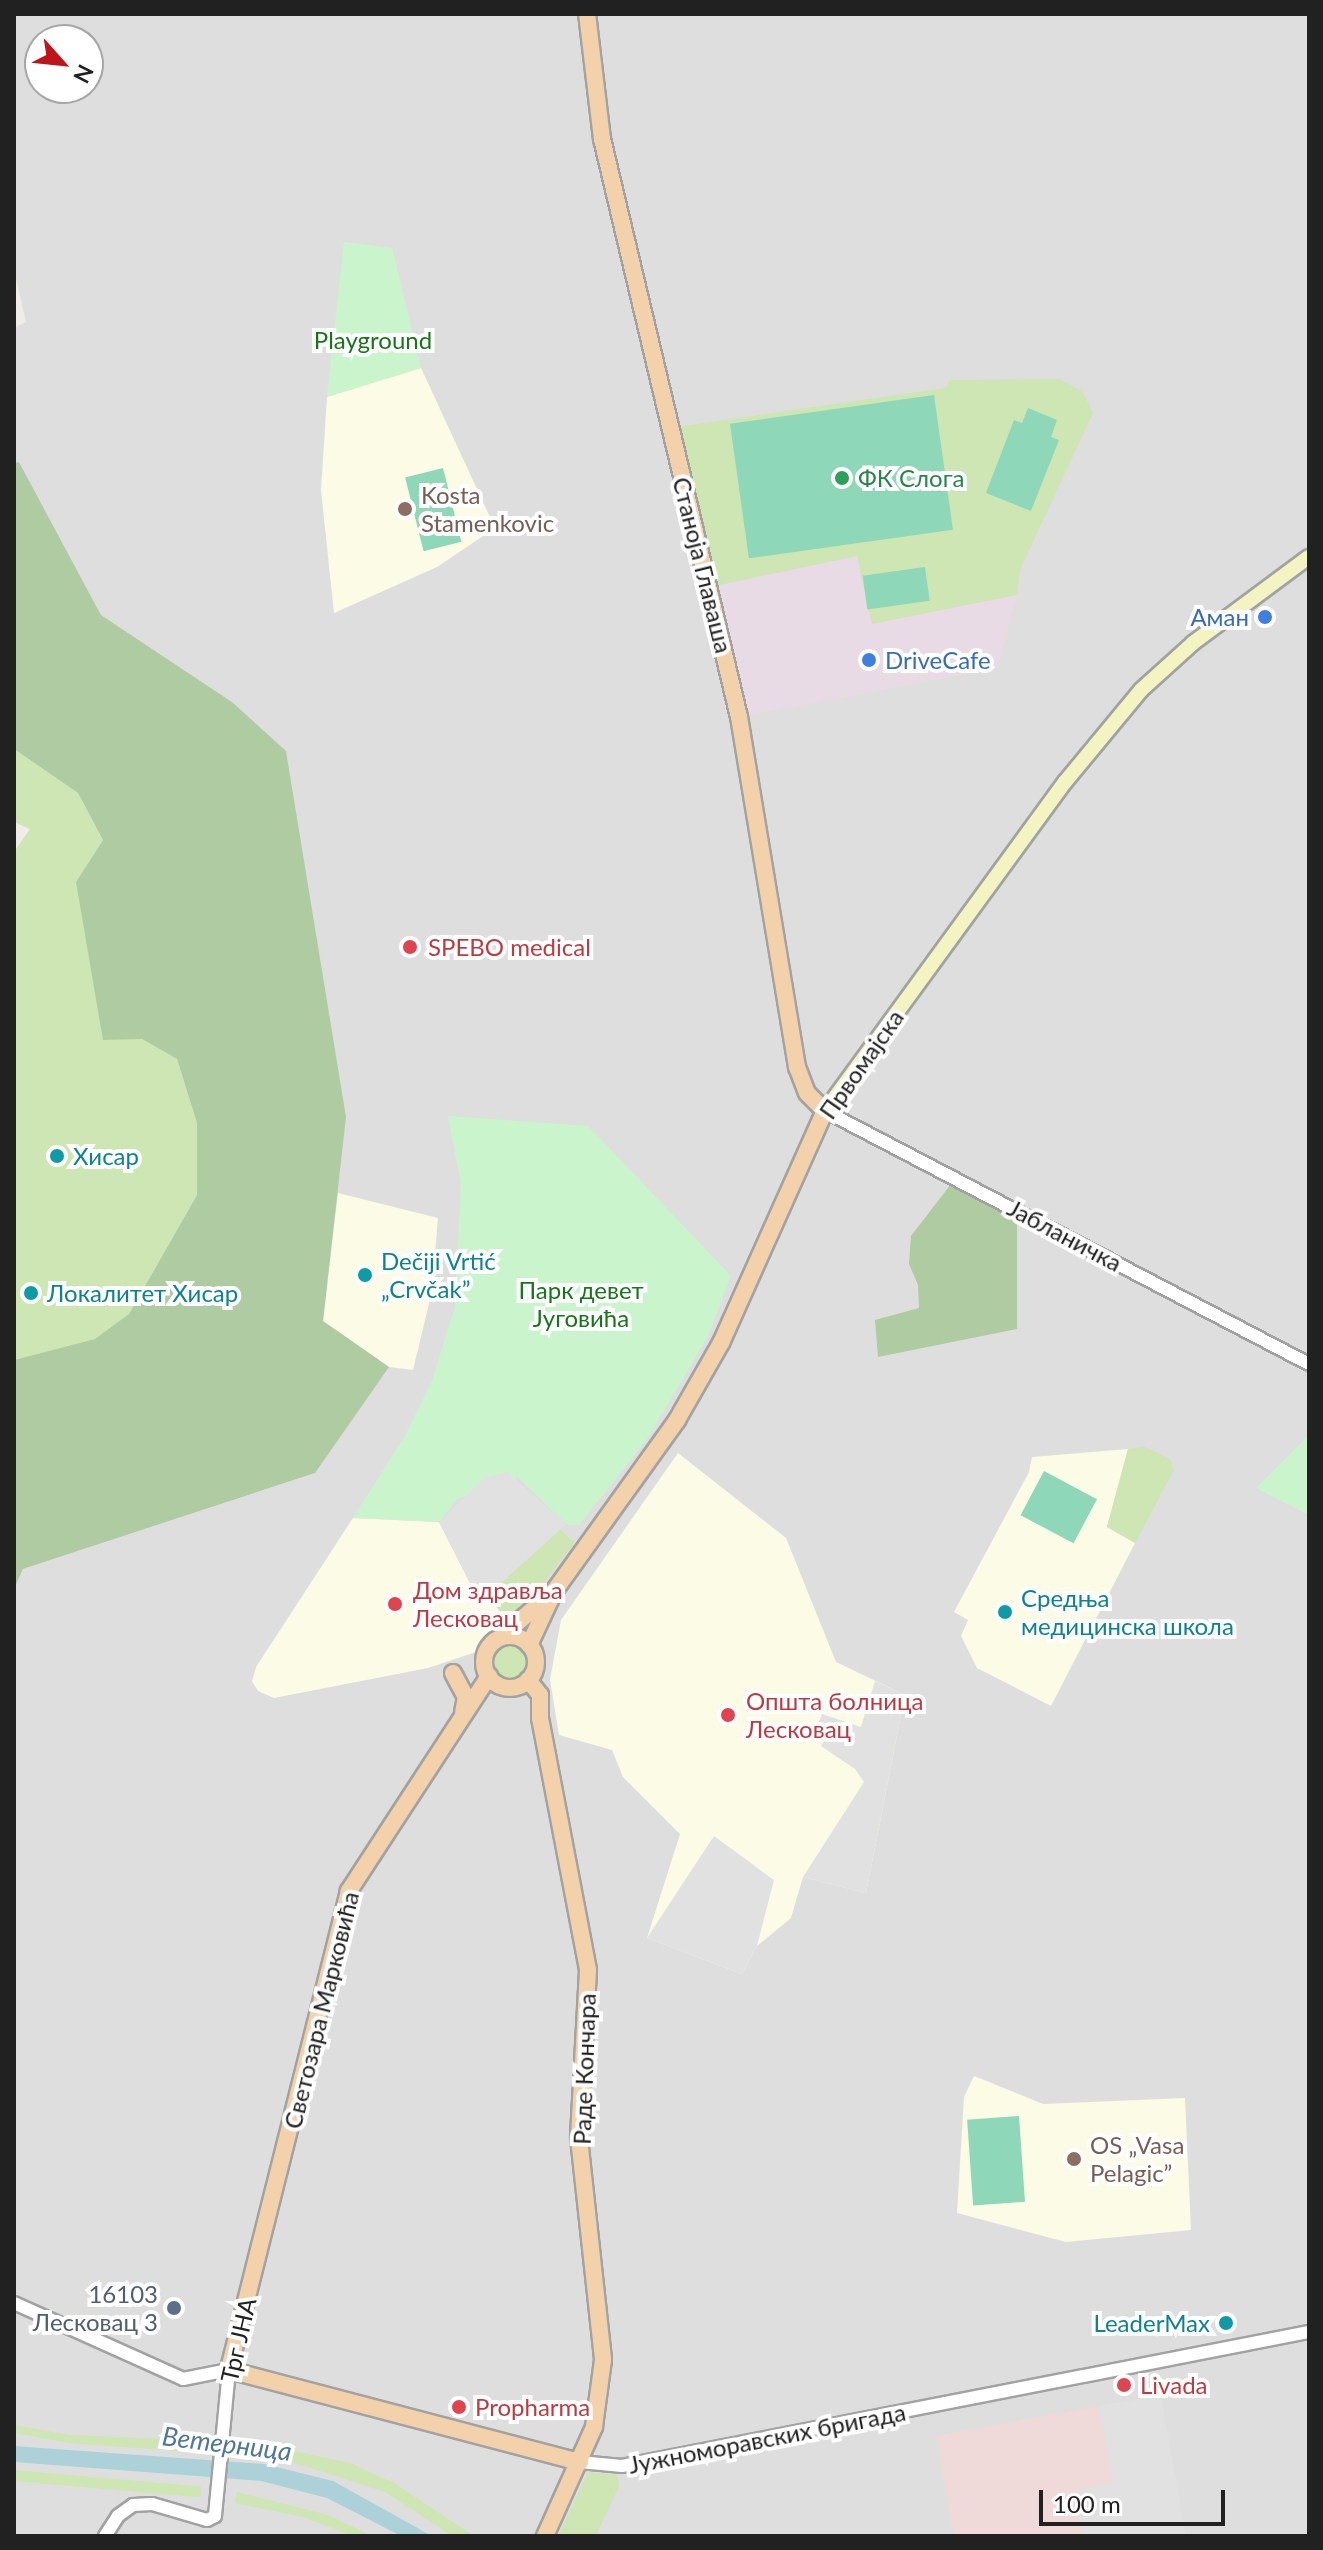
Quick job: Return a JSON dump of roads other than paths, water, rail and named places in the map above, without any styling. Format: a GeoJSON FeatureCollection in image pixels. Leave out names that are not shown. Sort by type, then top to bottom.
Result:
{"type":"FeatureCollection","features":[{"type":"Feature","properties":{"kind":"main road","name":"Станоја Главаша"},"geometry":{"type":"LineString","coordinates":[[587,14],[602,139],[739,717],[797,1067],[807,1093],[825,1111]]}},
{"type":"Feature","properties":{"kind":"main road","name":"Првомајска"},"geometry":{"type":"LineString","coordinates":[[501,1637],[555,1590],[668,1435],[703,1377],[825,1111],[1065,782],[1141,690],[1193,643],[1309,557]]}},
{"type":"Feature","properties":{"kind":"main road"},"geometry":{"type":"LineString","coordinates":[[529,1645],[555,1590]]}},
{"type":"Feature","properties":{"kind":"main road"},"geometry":{"type":"LineString","coordinates":[[501,1637],[516,1637],[529,1645],[536,1661],[528,1680],[507,1687],[489,1676],[485,1655],[501,1637]]}},
{"type":"Feature","properties":{"kind":"main road"},"geometry":{"type":"LineString","coordinates":[[453,1673],[466,1697],[462,1717]]}},
{"type":"Feature","properties":{"kind":"main road","name":"Светозара Марковића"},"geometry":{"type":"LineString","coordinates":[[262,2238],[349,1891],[489,1676]]}},
{"type":"Feature","properties":{"kind":"main road","name":"Раде Кончара"},"geometry":{"type":"LineString","coordinates":[[528,1680],[540,1695],[540,1718],[588,1970],[579,2138],[603,2360],[602,2399],[580,2462],[545,2536]]}},
{"type":"Feature","properties":{"kind":"main road","name":"Трг ЈНА"},"geometry":{"type":"LineString","coordinates":[[229,2370],[262,2238]]}},
{"type":"Feature","properties":{"kind":"main road","name":"Јужноморавских бригада"},"geometry":{"type":"LineString","coordinates":[[229,2370],[580,2462]]}},
{"type":"Feature","properties":{"kind":"street","name":"Јабланичка"},"geometry":{"type":"LineString","coordinates":[[825,1111],[1306,1362]]}},
{"type":"Feature","properties":{"kind":"street"},"geometry":{"type":"LineString","coordinates":[[14,2303],[183,2379],[229,2370]]}},
{"type":"Feature","properties":{"kind":"street","name":"Јужноморавских бригада"},"geometry":{"type":"LineString","coordinates":[[580,2462],[622,2466],[1309,2332]]}},
{"type":"Feature","properties":{"kind":"street","name":"Трг ЈНА"},"geometry":{"type":"LineString","coordinates":[[105,2536],[118,2516],[133,2505],[152,2504],[207,2520],[215,2516],[229,2370]]}},
{"type":"Feature","properties":{"kind":"water"},"geometry":{"type":"Polygon","coordinates":[[[14,2446],[264,2464],[333,2481],[432,2536],[401,2536],[327,2498],[261,2481],[14,2462],[14,2446]]]}},
{"type":"Feature","properties":{"kind":"place","name":"ФК Слога"},"geometry":{"type":"Point","coordinates":[842,478]}},
{"type":"Feature","properties":{"kind":"place","name":"Kosta Stamenkovic"},"geometry":{"type":"Point","coordinates":[405,509]}},
{"type":"Feature","properties":{"kind":"place","name":"Аман"},"geometry":{"type":"Point","coordinates":[1265,617]}},
{"type":"Feature","properties":{"kind":"place","name":"DriveCafe"},"geometry":{"type":"Point","coordinates":[869,660]}},
{"type":"Feature","properties":{"kind":"place","name":"SPEBO medical"},"geometry":{"type":"Point","coordinates":[410,947]}},
{"type":"Feature","properties":{"kind":"place","name":"Хисар"},"geometry":{"type":"Point","coordinates":[57,1156]}},
{"type":"Feature","properties":{"kind":"place","name":"Dečiji Vrtić „Crvčak”"},"geometry":{"type":"Point","coordinates":[365,1275]}},
{"type":"Feature","properties":{"kind":"place","name":"Локалитет Хисар"},"geometry":{"type":"Point","coordinates":[31,1293]}},
{"type":"Feature","properties":{"kind":"place","name":"Дом здравља Лесковац"},"geometry":{"type":"Point","coordinates":[395,1604]}},
{"type":"Feature","properties":{"kind":"place","name":"Средња медицинска школа"},"geometry":{"type":"Point","coordinates":[1005,1612]}},
{"type":"Feature","properties":{"kind":"place","name":"Општа болница Лесковац"},"geometry":{"type":"Point","coordinates":[728,1715]}},
{"type":"Feature","properties":{"kind":"place","name":"OS „Vasa Pelagic”"},"geometry":{"type":"Point","coordinates":[1074,2159]}},
{"type":"Feature","properties":{"kind":"place","name":"16103 Лесковац 3"},"geometry":{"type":"Point","coordinates":[174,2308]}},
{"type":"Feature","properties":{"kind":"place","name":"LeaderMax"},"geometry":{"type":"Point","coordinates":[1226,2323]}},
{"type":"Feature","properties":{"kind":"place","name":"Livada"},"geometry":{"type":"Point","coordinates":[1124,2385]}},
{"type":"Feature","properties":{"kind":"place","name":"Propharma"},"geometry":{"type":"Point","coordinates":[459,2407]}},
{"type":"Feature","properties":{"kind":"park label","name":"Playground"},"geometry":{"type":"Point","coordinates":[373,340]}},
{"type":"Feature","properties":{"kind":"park label","name":"Парк девет Југовића"},"geometry":{"type":"Point","coordinates":[581,1304]}},
{"type":"Feature","properties":{"kind":"water label","name":"Ветерница"},"geometry":{"type":"Point","coordinates":[227,2444]}}]}
